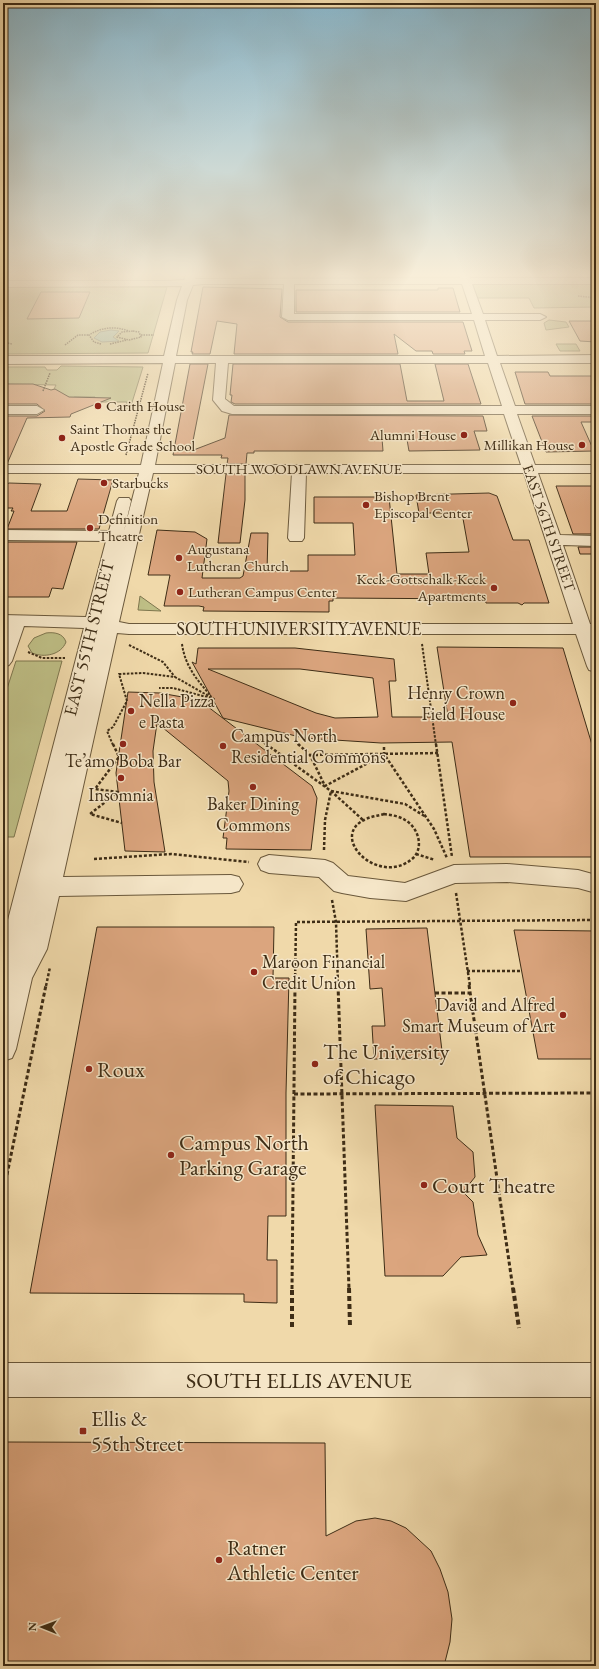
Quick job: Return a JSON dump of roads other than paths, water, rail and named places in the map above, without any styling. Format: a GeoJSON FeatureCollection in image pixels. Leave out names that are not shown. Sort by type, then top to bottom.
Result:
{"type":"FeatureCollection","features":[{"type":"Feature","properties":{"kind":"street","name":"EAST 55TH STREET"},"geometry":{"type":"LineString","coordinates":[[3,1049],[20,977],[35,950],[39,887],[101,624],[140,469],[161,353]]}},
{"type":"Feature","properties":{"kind":"street","name":"EAST 56TH STREET"},"geometry":{"type":"LineString","coordinates":[[491,353],[554,540],[590,629],[596,666]]}},
{"type":"Feature","properties":{"kind":"street"},"geometry":{"type":"LineString","coordinates":[[3,360],[158,365],[222,360],[596,359]]}},
{"type":"Feature","properties":{"kind":"street"},"geometry":{"type":"LineString","coordinates":[[222,360],[219,400],[227,408],[232,410],[596,410]]}},
{"type":"Feature","properties":{"kind":"street"},"geometry":{"type":"LineString","coordinates":[[3,410],[37,410]]}},
{"type":"Feature","properties":{"kind":"street","name":"EAST 55TH STREET"},"geometry":{"type":"LineString","coordinates":[[101,624],[115,536],[140,469],[144,424]]}},
{"type":"Feature","properties":{"kind":"street","name":"SOUTH WOODLAWN AVENUE"},"geometry":{"type":"LineString","coordinates":[[3,469],[596,469]]}},
{"type":"Feature","properties":{"kind":"street"},"geometry":{"type":"LineString","coordinates":[[296,538],[299,469]]}},
{"type":"Feature","properties":{"kind":"street"},"geometry":{"type":"LineString","coordinates":[[3,535],[115,536]]}},
{"type":"Feature","properties":{"kind":"street"},"geometry":{"type":"LineString","coordinates":[[554,540],[596,540]]}},
{"type":"Feature","properties":{"kind":"street"},"geometry":{"type":"LineString","coordinates":[[3,661],[10,620]]}},
{"type":"Feature","properties":{"kind":"street","name":"SOUTH UNIVERSITY AVENUE"},"geometry":{"type":"LineString","coordinates":[[10,620],[101,624],[136,629],[590,629]]}},
{"type":"Feature","properties":{"kind":"street"},"geometry":{"type":"LineString","coordinates":[[269,864],[325,869],[342,884],[370,890],[406,892],[453,870],[507,872],[578,879],[596,884]]}},
{"type":"Feature","properties":{"kind":"street"},"geometry":{"type":"LineString","coordinates":[[39,887],[231,884]]}},
{"type":"Feature","properties":{"kind":"street","name":"SOUTH ELLIS AVENUE"},"geometry":{"type":"LineString","coordinates":[[3,1380],[596,1380]]}},
{"type":"Feature","properties":{"kind":"place","name":"Carith House"},"geometry":{"type":"Point","coordinates":[98,406]}},
{"type":"Feature","properties":{"kind":"place","name":"Alumni House"},"geometry":{"type":"Point","coordinates":[464,435]}},
{"type":"Feature","properties":{"kind":"place","name":"Saint Thomas the Apostle Grade School"},"geometry":{"type":"Point","coordinates":[62,438]}},
{"type":"Feature","properties":{"kind":"place","name":"Millikan House"},"geometry":{"type":"Point","coordinates":[582,445]}},
{"type":"Feature","properties":{"kind":"place","name":"Starbucks"},"geometry":{"type":"Point","coordinates":[104,483]}},
{"type":"Feature","properties":{"kind":"place","name":"Bishop Brent Episcopal Center"},"geometry":{"type":"Point","coordinates":[366,505]}},
{"type":"Feature","properties":{"kind":"place","name":"Definition Theatre"},"geometry":{"type":"Point","coordinates":[90,528]}},
{"type":"Feature","properties":{"kind":"place","name":"Augustana Lutheran Church"},"geometry":{"type":"Point","coordinates":[179,558]}},
{"type":"Feature","properties":{"kind":"place","name":"Keck-Gottschalk-Keck Apartments"},"geometry":{"type":"Point","coordinates":[494,588]}},
{"type":"Feature","properties":{"kind":"place","name":"Lutheran Campus Center"},"geometry":{"type":"Point","coordinates":[180,592]}},
{"type":"Feature","properties":{"kind":"place","name":"Henry Crown Field House"},"geometry":{"type":"Point","coordinates":[513,703]}},
{"type":"Feature","properties":{"kind":"place","name":"Nella Pizza e Pasta"},"geometry":{"type":"Point","coordinates":[131,711]}},
{"type":"Feature","properties":{"kind":"place","name":"Te’amo Boba Bar"},"geometry":{"type":"Point","coordinates":[123,744]}},
{"type":"Feature","properties":{"kind":"place","name":"Campus North Residential Commons"},"geometry":{"type":"Point","coordinates":[223,746]}},
{"type":"Feature","properties":{"kind":"place","name":"Insomnia"},"geometry":{"type":"Point","coordinates":[121,778]}},
{"type":"Feature","properties":{"kind":"place","name":"Baker Dining Commons"},"geometry":{"type":"Point","coordinates":[253,787]}},
{"type":"Feature","properties":{"kind":"place","name":"Maroon Financial Credit Union"},"geometry":{"type":"Point","coordinates":[254,972]}},
{"type":"Feature","properties":{"kind":"place","name":"David and Alfred Smart Museum of Art"},"geometry":{"type":"Point","coordinates":[563,1015]}},
{"type":"Feature","properties":{"kind":"place","name":"The University of Chicago"},"geometry":{"type":"Point","coordinates":[315,1064]}},
{"type":"Feature","properties":{"kind":"place","name":"Roux"},"geometry":{"type":"Point","coordinates":[89,1069]}},
{"type":"Feature","properties":{"kind":"place","name":"Campus North Parking Garage"},"geometry":{"type":"Point","coordinates":[171,1155]}},
{"type":"Feature","properties":{"kind":"place","name":"Court Theatre"},"geometry":{"type":"Point","coordinates":[424,1185]}},
{"type":"Feature","properties":{"kind":"place","name":"Ellis & 55th Street"},"geometry":{"type":"Point","coordinates":[83,1431]}},
{"type":"Feature","properties":{"kind":"place","name":"Ratner Athletic Center"},"geometry":{"type":"Point","coordinates":[219,1560]}}]}
